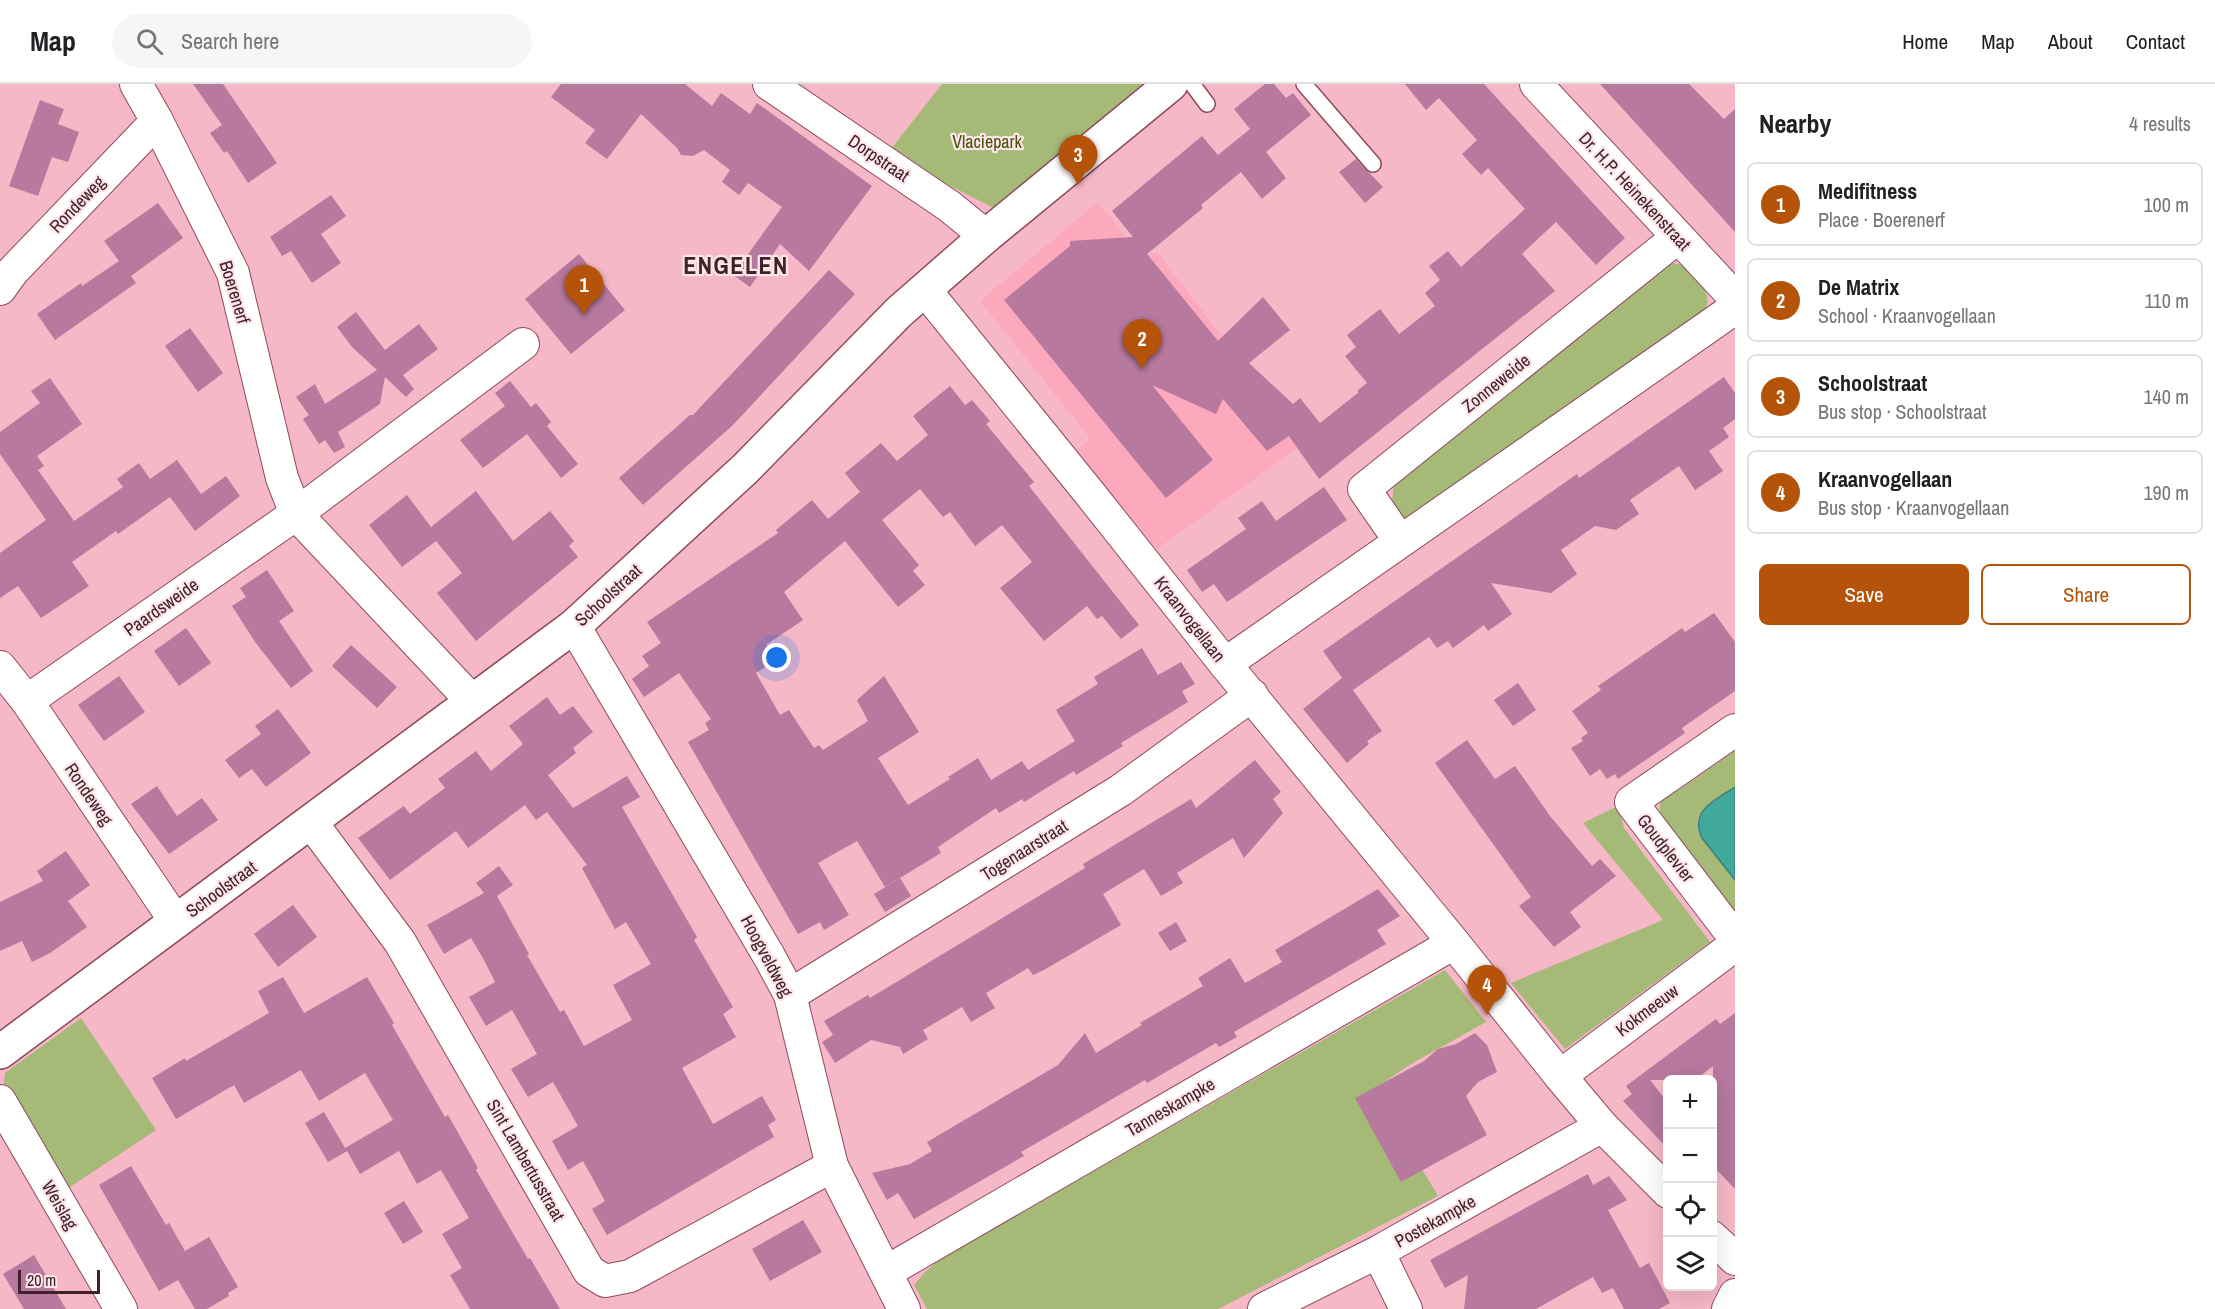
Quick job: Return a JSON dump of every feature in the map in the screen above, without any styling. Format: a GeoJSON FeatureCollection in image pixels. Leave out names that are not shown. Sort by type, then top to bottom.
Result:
{"type":"FeatureCollection","features":[{"type":"Feature","properties":{"kind":"street","name":"Boerenerf"},"geometry":{"type":"LineString","coordinates":[[136,84],[233,273],[282,478],[296,514],[472,701]]}},
{"type":"Feature","properties":{"kind":"street","name":"Dorpstraat"},"geometry":{"type":"LineString","coordinates":[[769,84],[949,206],[986,236]]}},
{"type":"Feature","properties":{"kind":"street","name":"Schoolstraat"},"geometry":{"type":"LineString","coordinates":[[0,1053],[574,626],[745,469],[899,312],[986,236],[1171,84]]}},
{"type":"Feature","properties":{"kind":"street","name":"Dr. H.P. Heinekenstraat"},"geometry":{"type":"LineString","coordinates":[[1536,84],[1735,298]]}},
{"type":"Feature","properties":{"kind":"street","name":"Rondeweg"},"geometry":{"type":"LineString","coordinates":[[0,289],[13,271],[157,121]]}},
{"type":"Feature","properties":{"kind":"street","name":"Zonneweide"},"geometry":{"type":"LineString","coordinates":[[1400,542],[1364,489],[1678,237]]}},
{"type":"Feature","properties":{"kind":"street","name":"Kraanvogellaan"},"geometry":{"type":"LineString","coordinates":[[925,290],[1560,1076],[1602,1126],[1663,1187]]}},
{"type":"Feature","properties":{"kind":"street"},"geometry":{"type":"LineString","coordinates":[[1225,664],[1735,308]]}},
{"type":"Feature","properties":{"kind":"street"},"geometry":{"type":"LineString","coordinates":[[296,514],[522,344]]}},
{"type":"Feature","properties":{"kind":"street","name":"Paardsweide"},"geometry":{"type":"LineString","coordinates":[[27,701],[296,514]]}},
{"type":"Feature","properties":{"kind":"street","name":"Hoogveldweg"},"geometry":{"type":"LineString","coordinates":[[574,626],[770,956],[790,995],[832,1166],[904,1309]]}},
{"type":"Feature","properties":{"kind":"street","name":"Rondeweg"},"geometry":{"type":"LineString","coordinates":[[0,667],[27,701],[176,922]]}},
{"type":"Feature","properties":{"kind":"street","name":"Togenaarstraat"},"geometry":{"type":"LineString","coordinates":[[790,995],[1121,790],[1251,695]]}},
{"type":"Feature","properties":{"kind":"street","name":"Goudplevier"},"geometry":{"type":"LineString","coordinates":[[1735,730],[1631,802],[1735,938]]}},
{"type":"Feature","properties":{"kind":"street","name":"Sint Lambertusstraat"},"geometry":{"type":"LineString","coordinates":[[311,822],[400,942],[589,1270],[605,1281],[630,1276],[832,1166]]}},
{"type":"Feature","properties":{"kind":"street","name":"Tanneskampke"},"geometry":{"type":"LineString","coordinates":[[886,1272],[1454,943]]}},
{"type":"Feature","properties":{"kind":"street","name":"Kokmeeuw"},"geometry":{"type":"LineString","coordinates":[[1560,1076],[1735,945]]}},
{"type":"Feature","properties":{"kind":"street","name":"Weislag"},"geometry":{"type":"LineString","coordinates":[[0,1101],[121,1309]]}},
{"type":"Feature","properties":{"kind":"street","name":"Postekampke"},"geometry":{"type":"LineString","coordinates":[[1264,1309],[1378,1252],[1602,1126]]}},
{"type":"Feature","properties":{"kind":"street"},"geometry":{"type":"LineString","coordinates":[[1717,1241],[1735,1259]]}},
{"type":"Feature","properties":{"kind":"street"},"geometry":{"type":"LineString","coordinates":[[1378,1252],[1406,1309]]}},
{"type":"Feature","properties":{"kind":"street"},"geometry":{"type":"LineString","coordinates":[[1728,1309],[1735,1295]]}},
{"type":"Feature","properties":{"kind":"lane"},"geometry":{"type":"LineString","coordinates":[[1192,84],[1207,104]]}},
{"type":"Feature","properties":{"kind":"lane"},"geometry":{"type":"LineString","coordinates":[[1304,84],[1374,164]]}},
{"type":"Feature","properties":{"kind":"shaded area"},"geometry":{"type":"Polygon","coordinates":[[[1098,202],[1141,256],[1158,253],[1304,443],[1157,549],[1076,451],[1090,438],[980,301],[1098,202]]]}},
{"type":"Feature","properties":{"kind":"shaded area"},"geometry":{"type":"Polygon","coordinates":[[[1735,787],[1735,880],[1702,838],[1699,820],[1706,807],[1735,787]]]}},
{"type":"Feature","properties":{"kind":"green space","name":"Vlaciepark"},"geometry":{"type":"Polygon","coordinates":[[[942,84],[1155,84],[1006,204],[994,208],[887,154],[942,84]]]}},
{"type":"Feature","properties":{"kind":"green space"},"geometry":{"type":"Polygon","coordinates":[[[1665,262],[1690,266],[1699,279],[1707,297],[1705,310],[1700,317],[1401,522],[1391,510],[1395,475],[1665,262]]]}},
{"type":"Feature","properties":{"kind":"green space"},"geometry":{"type":"Polygon","coordinates":[[[1735,751],[1735,787],[1702,812],[1698,819],[1698,826],[1709,846],[1735,879],[1735,917],[1660,826],[1660,800],[1673,783],[1679,790],[1735,751]]]}},
{"type":"Feature","properties":{"kind":"green space"},"geometry":{"type":"Polygon","coordinates":[[[1626,802],[1620,811],[1624,828],[1710,942],[1565,1049],[1511,983],[1663,920],[1583,823],[1626,802]]]}},
{"type":"Feature","properties":{"kind":"green space"},"geometry":{"type":"Polygon","coordinates":[[[1445,970],[1486,1022],[1411,1064],[1374,1089],[1438,1196],[1218,1309],[927,1309],[914,1285],[942,1258],[1445,970]]]}},
{"type":"Feature","properties":{"kind":"green space"},"geometry":{"type":"Polygon","coordinates":[[[81,1018],[156,1130],[64,1191],[8,1096],[4,1085],[5,1073],[81,1018]]]}},
{"type":"Feature","properties":{"kind":"building"},"geometry":{"type":"Polygon","coordinates":[[[193,84],[223,84],[277,163],[248,183],[227,151],[224,153],[210,133],[222,125],[193,84]]]}},
{"type":"Feature","properties":{"kind":"building"},"geometry":{"type":"Polygon","coordinates":[[[561,84],[685,84],[712,106],[721,93],[750,114],[757,103],[872,186],[809,271],[780,244],[750,287],[733,275],[782,207],[748,183],[739,195],[722,182],[730,170],[704,150],[693,156],[681,155],[677,148],[641,114],[607,159],[585,143],[595,130],[551,97],[561,84]]]}},
{"type":"Feature","properties":{"kind":"building"},"geometry":{"type":"Polygon","coordinates":[[[1265,84],[1274,84],[1286,98],[1293,93],[1311,115],[1266,152],[1286,178],[1262,199],[1241,172],[1201,205],[1203,208],[1147,254],[1218,341],[1263,297],[1290,330],[1249,363],[1293,404],[1300,398],[1320,423],[1367,383],[1345,356],[1356,347],[1347,335],[1380,309],[1399,334],[1435,306],[1425,293],[1440,280],[1429,266],[1448,251],[1461,267],[1525,209],[1488,168],[1481,175],[1462,154],[1477,140],[1439,98],[1426,110],[1405,84],[1484,84],[1625,238],[1596,265],[1556,222],[1522,254],[1555,291],[1319,479],[1289,436],[1267,451],[1223,399],[1216,414],[1152,385],[1213,460],[1166,498],[1004,300],[1070,246],[1070,241],[1133,237],[1112,211],[1202,136],[1218,155],[1250,129],[1234,109],[1265,84]]]}},
{"type":"Feature","properties":{"kind":"building"},"geometry":{"type":"Polygon","coordinates":[[[1600,84],[1689,84],[1724,119],[1735,109],[1735,232],[1600,84]]]}},
{"type":"Feature","properties":{"kind":"building"},"geometry":{"type":"Polygon","coordinates":[[[40,100],[64,109],[58,124],[79,132],[68,162],[52,157],[38,196],[9,186],[40,100]]]}},
{"type":"Feature","properties":{"kind":"building"},"geometry":{"type":"Polygon","coordinates":[[[1356,159],[1383,187],[1365,203],[1339,172],[1356,159]]]}},
{"type":"Feature","properties":{"kind":"building"},"geometry":{"type":"Polygon","coordinates":[[[331,195],[346,216],[321,234],[341,263],[312,283],[291,251],[282,256],[270,237],[331,195]]]}},
{"type":"Feature","properties":{"kind":"building"},"geometry":{"type":"Polygon","coordinates":[[[158,203],[183,238],[131,276],[136,283],[55,340],[37,314],[81,283],[82,286],[119,261],[104,241],[158,203]]]}},
{"type":"Feature","properties":{"kind":"building"},"geometry":{"type":"Polygon","coordinates":[[[579,254],[625,310],[571,354],[525,299],[579,254]]]}},
{"type":"Feature","properties":{"kind":"building"},"geometry":{"type":"Polygon","coordinates":[[[829,270],[855,294],[733,425],[643,505],[619,478],[690,415],[693,415],[829,270]]]}},
{"type":"Feature","properties":{"kind":"building"},"geometry":{"type":"Polygon","coordinates":[[[356,312],[385,350],[419,324],[438,349],[403,375],[414,389],[406,397],[385,377],[380,404],[338,432],[345,447],[334,453],[325,440],[319,444],[303,419],[309,415],[296,397],[315,384],[325,404],[377,370],[352,347],[337,327],[356,312]]]}},
{"type":"Feature","properties":{"kind":"building"},"geometry":{"type":"Polygon","coordinates":[[[190,328],[223,373],[198,392],[165,346],[190,328]]]}},
{"type":"Feature","properties":{"kind":"building"},"geometry":{"type":"Polygon","coordinates":[[[1724,377],[1735,393],[1735,419],[1723,428],[1729,437],[1709,451],[1723,471],[1695,490],[1679,466],[1630,500],[1639,514],[1616,530],[1595,526],[1561,550],[1577,574],[1551,593],[1491,583],[1512,614],[1488,631],[1484,625],[1453,648],[1448,641],[1437,648],[1429,637],[1353,690],[1382,731],[1367,741],[1369,744],[1347,763],[1303,709],[1342,678],[1323,651],[1577,474],[1579,478],[1724,377]]]}},
{"type":"Feature","properties":{"kind":"building"},"geometry":{"type":"Polygon","coordinates":[[[50,378],[82,424],[37,456],[44,466],[38,470],[74,521],[123,487],[117,479],[139,463],[150,479],[177,460],[201,494],[226,476],[240,496],[195,531],[170,497],[118,534],[116,531],[72,562],[89,586],[41,618],[18,586],[0,598],[0,553],[46,520],[0,454],[0,432],[40,403],[31,391],[50,378]]]}},
{"type":"Feature","properties":{"kind":"building"},"geometry":{"type":"Polygon","coordinates":[[[510,381],[531,407],[536,403],[551,422],[547,426],[578,464],[561,478],[527,434],[483,468],[460,440],[505,406],[495,393],[510,381]]]}},
{"type":"Feature","properties":{"kind":"building"},"geometry":{"type":"Polygon","coordinates":[[[950,386],[965,405],[972,400],[990,421],[986,424],[1034,482],[1029,486],[1139,625],[1121,639],[1102,616],[1097,619],[1087,606],[1044,641],[1000,588],[1032,562],[1002,525],[975,546],[950,512],[943,517],[920,489],[882,520],[919,565],[913,571],[925,585],[898,607],[845,541],[784,592],[803,620],[766,645],[776,660],[756,673],[780,715],[789,710],[814,748],[819,745],[823,750],[868,721],[857,700],[884,676],[919,732],[878,758],[908,805],[950,779],[948,777],[978,758],[991,780],[1022,761],[1028,770],[1075,741],[1056,710],[1098,684],[1094,677],[1142,648],[1158,675],[1181,662],[1195,684],[1182,691],[1188,702],[1121,743],[1123,746],[1076,775],[1074,771],[1024,802],[1022,799],[999,813],[996,808],[938,847],[941,853],[885,887],[857,841],[818,863],[849,915],[824,930],[820,922],[798,934],[688,742],[709,730],[705,723],[711,719],[679,673],[644,697],[632,679],[649,666],[642,656],[661,643],[647,622],[778,533],[776,530],[812,500],[828,519],[860,492],[845,473],[881,443],[897,461],[928,435],[913,416],[950,386]]]}},
{"type":"Feature","properties":{"kind":"building"},"geometry":{"type":"Polygon","coordinates":[[[1324,487],[1347,520],[1227,602],[1214,584],[1202,592],[1187,570],[1246,529],[1238,518],[1262,501],[1276,521],[1324,487]]]}},
{"type":"Feature","properties":{"kind":"building"},"geometry":{"type":"Polygon","coordinates":[[[476,491],[513,541],[550,511],[574,541],[569,546],[578,557],[476,641],[437,593],[462,573],[436,541],[402,567],[369,525],[407,495],[431,527],[476,491]]]}},
{"type":"Feature","properties":{"kind":"building"},"geometry":{"type":"Polygon","coordinates":[[[267,570],[294,611],[279,621],[313,671],[291,688],[255,642],[232,606],[246,597],[240,588],[267,570]]]}},
{"type":"Feature","properties":{"kind":"building"},"geometry":{"type":"Polygon","coordinates":[[[1714,613],[1735,642],[1735,691],[1682,728],[1685,733],[1618,779],[1615,774],[1607,779],[1600,769],[1590,776],[1571,748],[1583,741],[1581,738],[1588,733],[1572,711],[1601,690],[1598,686],[1682,628],[1685,632],[1714,613]]]}},
{"type":"Feature","properties":{"kind":"building"},"geometry":{"type":"Polygon","coordinates":[[[186,628],[211,663],[179,686],[154,651],[186,628]]]}},
{"type":"Feature","properties":{"kind":"building"},"geometry":{"type":"Polygon","coordinates":[[[351,645],[397,687],[377,708],[332,666],[351,645]]]}},
{"type":"Feature","properties":{"kind":"building"},"geometry":{"type":"Polygon","coordinates":[[[119,676],[145,712],[104,741],[78,705],[119,676]]]}},
{"type":"Feature","properties":{"kind":"building"},"geometry":{"type":"Polygon","coordinates":[[[1518,683],[1536,710],[1513,726],[1494,700],[1518,683]]]}},
{"type":"Feature","properties":{"kind":"building"},"geometry":{"type":"Polygon","coordinates":[[[547,697],[560,715],[573,706],[593,732],[573,748],[576,753],[548,775],[573,808],[627,776],[640,797],[622,807],[697,937],[694,940],[733,1007],[723,1014],[736,1037],[682,1068],[713,1124],[762,1096],[776,1120],[768,1125],[774,1137],[607,1235],[592,1209],[605,1201],[583,1161],[568,1170],[552,1141],[578,1126],[553,1082],[528,1097],[511,1069],[537,1054],[512,1010],[486,1026],[469,997],[495,982],[484,960],[471,938],[444,954],[427,925],[484,893],[476,883],[499,866],[513,885],[497,896],[560,1012],[564,1010],[584,1046],[632,1020],[613,985],[651,964],[626,922],[615,929],[582,868],[587,865],[547,812],[536,820],[525,805],[468,848],[456,831],[390,880],[358,838],[404,806],[410,814],[445,788],[438,779],[476,751],[491,771],[523,744],[509,726],[547,697]]]}},
{"type":"Feature","properties":{"kind":"building"},"geometry":{"type":"Polygon","coordinates":[[[278,709],[311,753],[266,787],[252,769],[239,778],[225,760],[261,734],[255,726],[278,709]]]}},
{"type":"Feature","properties":{"kind":"building"},"geometry":{"type":"Polygon","coordinates":[[[1467,740],[1495,779],[1515,766],[1550,816],[1592,866],[1600,859],[1616,876],[1570,912],[1581,927],[1554,947],[1519,906],[1531,897],[1435,763],[1467,740]]]}},
{"type":"Feature","properties":{"kind":"building"},"geometry":{"type":"Polygon","coordinates":[[[1255,760],[1281,792],[1273,799],[1283,813],[1244,858],[1233,838],[1177,873],[1183,883],[1161,896],[1144,869],[1103,894],[1121,925],[1044,970],[1033,975],[1028,968],[986,993],[995,1008],[971,1022],[962,1007],[923,1030],[928,1039],[903,1054],[900,1047],[871,1040],[835,1063],[822,1042],[833,1035],[824,1021],[868,995],[870,998],[1085,868],[1083,864],[1191,799],[1196,808],[1255,760]]]}},
{"type":"Feature","properties":{"kind":"building"},"geometry":{"type":"Polygon","coordinates":[[[157,786],[177,816],[202,798],[218,820],[169,854],[131,804],[157,786]]]}},
{"type":"Feature","properties":{"kind":"building"},"geometry":{"type":"Polygon","coordinates":[[[66,851],[90,885],[68,901],[87,927],[50,953],[32,962],[22,941],[0,951],[0,902],[43,881],[37,871],[66,851]]]}},
{"type":"Feature","properties":{"kind":"building"},"geometry":{"type":"Polygon","coordinates":[[[900,878],[911,896],[885,912],[874,894],[900,878]]]}},
{"type":"Feature","properties":{"kind":"building"},"geometry":{"type":"Polygon","coordinates":[[[1378,889],[1400,916],[1377,930],[1386,944],[1234,1032],[1237,1037],[1219,1047],[1216,1043],[1147,1083],[1145,1080],[1021,1152],[1024,1156],[914,1219],[898,1193],[887,1200],[872,1173],[910,1164],[932,1151],[927,1142],[1058,1065],[1085,1033],[1096,1053],[1142,1025],[1140,1023],[1203,986],[1198,978],[1230,958],[1245,983],[1282,962],[1275,950],[1378,889]]]}},
{"type":"Feature","properties":{"kind":"building"},"geometry":{"type":"Polygon","coordinates":[[[293,905],[317,937],[278,967],[254,934],[293,905]]]}},
{"type":"Feature","properties":{"kind":"building"},"geometry":{"type":"Polygon","coordinates":[[[1176,922],[1187,941],[1170,951],[1158,933],[1176,922]]]}},
{"type":"Feature","properties":{"kind":"building"},"geometry":{"type":"Polygon","coordinates":[[[283,977],[304,1013],[367,977],[445,1117],[448,1115],[478,1168],[476,1170],[560,1309],[470,1309],[450,1275],[462,1268],[442,1234],[469,1218],[441,1170],[417,1184],[399,1151],[360,1174],[347,1151],[328,1162],[305,1123],[324,1112],[345,1148],[393,1120],[365,1073],[319,1101],[301,1070],[244,1103],[234,1085],[176,1119],[152,1078],[269,1013],[258,991],[283,977]]]}},
{"type":"Feature","properties":{"kind":"building"},"geometry":{"type":"Polygon","coordinates":[[[1735,1013],[1735,1189],[1717,1170],[1717,1075],[1713,1075],[1713,1066],[1701,1075],[1663,1075],[1663,1080],[1650,1080],[1663,1097],[1663,1144],[1623,1101],[1632,1094],[1626,1086],[1716,1019],[1720,1024],[1735,1013]]]}},
{"type":"Feature","properties":{"kind":"building"},"geometry":{"type":"Polygon","coordinates":[[[1475,1033],[1487,1045],[1497,1072],[1478,1082],[1466,1096],[1487,1135],[1401,1182],[1355,1098],[1424,1061],[1438,1049],[1456,1044],[1475,1033]]]}},
{"type":"Feature","properties":{"kind":"building"},"geometry":{"type":"Polygon","coordinates":[[[131,1166],[166,1225],[169,1223],[185,1251],[209,1237],[238,1287],[228,1293],[229,1296],[207,1309],[195,1309],[178,1280],[159,1291],[99,1185],[131,1166]]]}},
{"type":"Feature","properties":{"kind":"building"},"geometry":{"type":"Polygon","coordinates":[[[1588,1174],[1593,1185],[1609,1176],[1627,1200],[1608,1210],[1640,1268],[1649,1263],[1670,1303],[1659,1309],[1624,1309],[1613,1288],[1602,1293],[1593,1277],[1536,1309],[1464,1309],[1468,1275],[1445,1288],[1430,1260],[1588,1174]]]}},
{"type":"Feature","properties":{"kind":"building"},"geometry":{"type":"Polygon","coordinates":[[[404,1201],[423,1232],[403,1244],[384,1213],[404,1201]]]}},
{"type":"Feature","properties":{"kind":"building"},"geometry":{"type":"Polygon","coordinates":[[[803,1220],[822,1252],[770,1281],[752,1249],[803,1220]]]}},
{"type":"Feature","properties":{"kind":"building"},"geometry":{"type":"Polygon","coordinates":[[[34,1255],[66,1309],[24,1309],[3,1274],[34,1255]]]}},
{"type":"Feature","properties":{"kind":"place","name":"Schoolstraat"},"geometry":{"type":"Point","coordinates":[1078,185]}},
{"type":"Feature","properties":{"kind":"place","name":"Medifitness"},"geometry":{"type":"Point","coordinates":[584,315]}},
{"type":"Feature","properties":{"kind":"place","name":"De Matrix"},"geometry":{"type":"Point","coordinates":[1142,369]}},
{"type":"Feature","properties":{"kind":"place","name":"Kraanvogellaan"},"geometry":{"type":"Point","coordinates":[1487,1015]}},
{"type":"Feature","properties":{"kind":"district","name":"ENGELEN"},"geometry":{"type":"Point","coordinates":[736,265]}}]}
